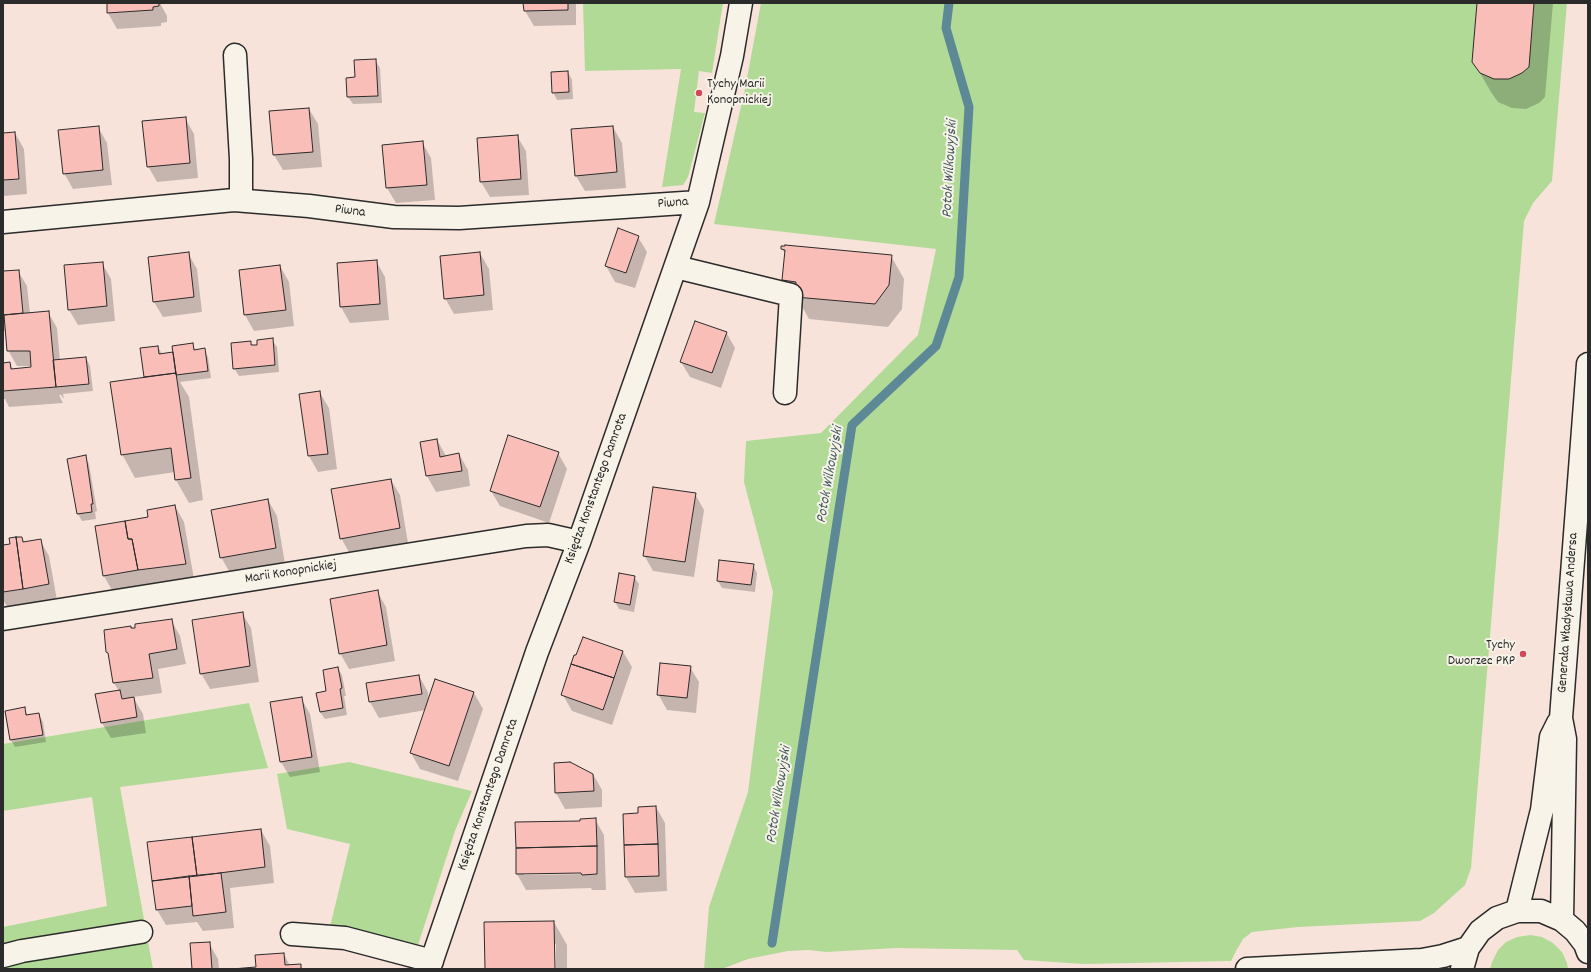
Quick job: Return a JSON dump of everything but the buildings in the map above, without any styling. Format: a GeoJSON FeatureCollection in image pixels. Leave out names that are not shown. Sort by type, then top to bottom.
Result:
{"type":"FeatureCollection","features":[{"type":"Feature","properties":{"kind":"street","name":"Księdza Konstantego Damrota"},"geometry":{"type":"LineString","coordinates":[[431,965],[537,652],[579,542],[698,202],[732,56],[741,3]]}},
{"type":"Feature","properties":{"kind":"street"},"geometry":{"type":"LineString","coordinates":[[235,55],[241,159],[241,200]]}},
{"type":"Feature","properties":{"kind":"street","name":"Piwna"},"geometry":{"type":"LineString","coordinates":[[3,222],[226,200],[308,206],[394,217],[459,218],[698,202]]}},
{"type":"Feature","properties":{"kind":"street"},"geometry":{"type":"LineString","coordinates":[[676,267],[790,295],[785,393]]}},
{"type":"Feature","properties":{"kind":"street","name":"Generała Władysława Andersa"},"geometry":{"type":"LineString","coordinates":[[1562,920],[1565,739],[1561,718],[1588,364]]}},
{"type":"Feature","properties":{"kind":"street","name":"Marii Konopnickiej"},"geometry":{"type":"LineString","coordinates":[[3,619],[526,536],[548,534],[579,542]]}},
{"type":"Feature","properties":{"kind":"street","name":"Generała Władysława Andersa"},"geometry":{"type":"LineString","coordinates":[[1517,911],[1542,810],[1552,737],[1561,718]]}},
{"type":"Feature","properties":{"kind":"street"},"geometry":{"type":"LineString","coordinates":[[1462,969],[1468,948],[1480,931],[1497,918],[1517,911],[1540,911],[1562,920],[1575,931],[1585,944],[1588,952]]}},
{"type":"Feature","properties":{"kind":"street"},"geometry":{"type":"LineString","coordinates":[[3,956],[22,951],[141,932]]}},
{"type":"Feature","properties":{"kind":"street"},"geometry":{"type":"LineString","coordinates":[[292,934],[345,938],[431,965]]}},
{"type":"Feature","properties":{"kind":"street"},"geometry":{"type":"LineString","coordinates":[[1247,969],[1349,966],[1422,960],[1443,956],[1468,948]]}},
{"type":"Feature","properties":{"kind":"green space"},"geometry":{"type":"Polygon","coordinates":[[[583,3],[723,3],[712,73],[699,71],[694,112],[705,113],[688,177],[683,185],[662,187],[681,69],[585,71],[583,3]]]}},
{"type":"Feature","properties":{"kind":"green space"},"geometry":{"type":"Polygon","coordinates":[[[761,3],[1567,3],[1552,181],[1533,203],[1524,221],[1471,868],[1465,885],[1434,913],[1420,921],[1298,927],[1252,932],[1243,939],[1231,961],[1083,964],[1024,960],[1017,950],[896,948],[826,952],[809,950],[788,951],[748,959],[722,969],[704,969],[709,907],[748,792],[773,592],[744,482],[746,441],[821,433],[918,335],[936,249],[714,224],[745,89],[761,3]]]}},
{"type":"Feature","properties":{"kind":"green space"},"geometry":{"type":"Polygon","coordinates":[[[249,703],[268,768],[120,787],[153,969],[3,969],[3,927],[107,906],[92,797],[3,811],[3,744],[249,703]]]}},
{"type":"Feature","properties":{"kind":"green space"},"geometry":{"type":"Polygon","coordinates":[[[349,762],[472,791],[455,831],[418,945],[330,927],[350,844],[287,829],[277,774],[349,762]]]}},
{"type":"Feature","properties":{"kind":"green space"},"geometry":{"type":"Polygon","coordinates":[[[1530,935],[1542,937],[1553,943],[1562,952],[1568,969],[1490,969],[1498,950],[1506,942],[1517,937],[1530,935]]]}},
{"type":"Feature","properties":{"kind":"waterway","name":"Potok Wilkowyjski"},"geometry":{"type":"LineString","coordinates":[[772,943],[852,425],[936,346],[959,277],[969,107],[946,28],[949,3]]}},
{"type":"Feature","properties":{"kind":"place","name":"Tychy Marii Konopnickiej"},"geometry":{"type":"Point","coordinates":[699,93]}},
{"type":"Feature","properties":{"kind":"place","name":"Tychy Dworzec PKP"},"geometry":{"type":"Point","coordinates":[1523,654]}}]}
